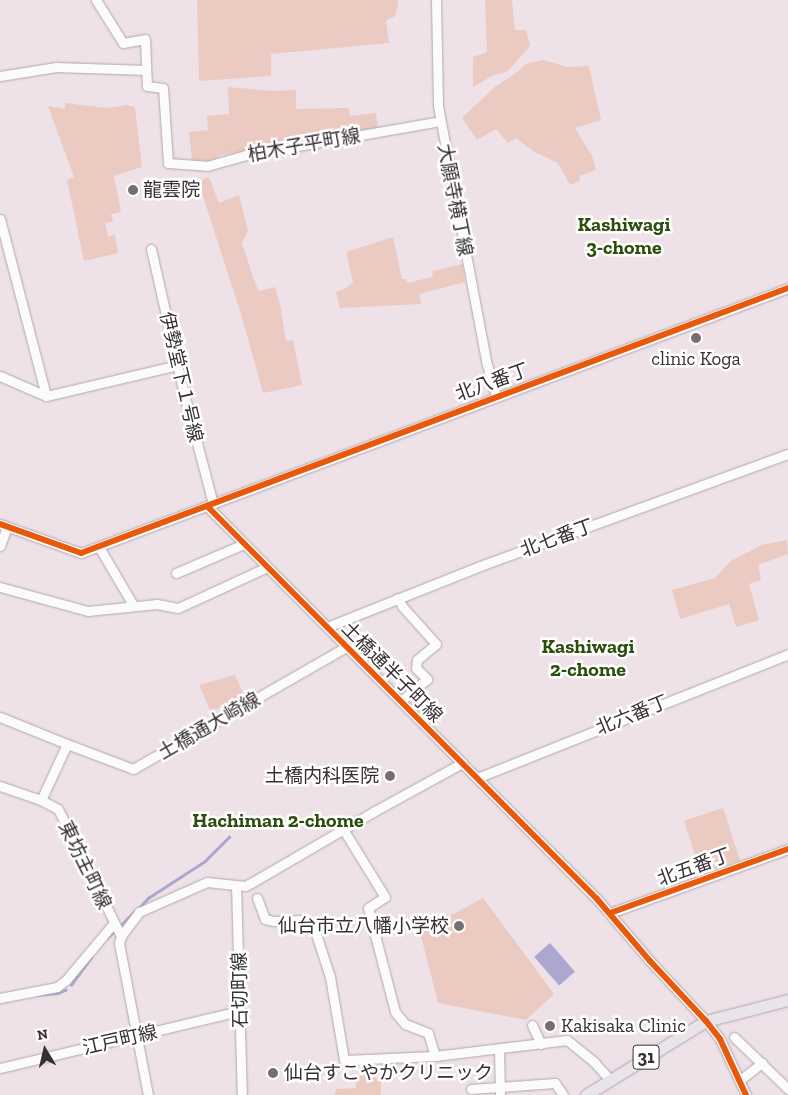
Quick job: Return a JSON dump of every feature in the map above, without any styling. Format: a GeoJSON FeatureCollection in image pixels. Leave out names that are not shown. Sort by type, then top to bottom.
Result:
{"type":"FeatureCollection","features":[{"type":"Feature","properties":{"kind":"main road","name":"31"},"geometry":{"type":"LineString","coordinates":[[586,1095],[706,1021],[788,1000]]}},
{"type":"Feature","properties":{"kind":"street"},"geometry":{"type":"LineString","coordinates":[[0,76],[56,67],[146,70],[145,39],[123,43],[96,0]]}},
{"type":"Feature","properties":{"kind":"street","name":"大願寺横丁線"},"geometry":{"type":"LineString","coordinates":[[436,0],[438,106],[440,121],[486,361],[496,397]]}},
{"type":"Feature","properties":{"kind":"street","name":"柏木子平町線"},"geometry":{"type":"LineString","coordinates":[[146,70],[147,86],[163,88],[168,163],[207,166],[246,155],[440,121]]}},
{"type":"Feature","properties":{"kind":"street"},"geometry":{"type":"LineString","coordinates":[[0,219],[46,396]]}},
{"type":"Feature","properties":{"kind":"street","name":"伊勢堂下１号線"},"geometry":{"type":"LineString","coordinates":[[151,249],[210,505]]}},
{"type":"Feature","properties":{"kind":"street","name":"北八番丁"},"geometry":{"type":"LineString","coordinates":[[210,505],[788,288]]}},
{"type":"Feature","properties":{"kind":"street"},"geometry":{"type":"LineString","coordinates":[[0,376],[46,396],[178,365]]}},
{"type":"Feature","properties":{"kind":"street","name":"北七番丁"},"geometry":{"type":"LineString","coordinates":[[327,628],[398,598],[788,454]]}},
{"type":"Feature","properties":{"kind":"street"},"geometry":{"type":"LineString","coordinates":[[0,546],[4,525],[76,553],[81,553],[210,505]]}},
{"type":"Feature","properties":{"kind":"street","name":"土橋通半子町線"},"geometry":{"type":"LineString","coordinates":[[210,505],[266,567],[610,913],[720,1039],[746,1095]]}},
{"type":"Feature","properties":{"kind":"street"},"geometry":{"type":"LineString","coordinates":[[176,573],[244,544]]}},
{"type":"Feature","properties":{"kind":"street"},"geometry":{"type":"LineString","coordinates":[[99,547],[132,605]]}},
{"type":"Feature","properties":{"kind":"street"},"geometry":{"type":"LineString","coordinates":[[0,587],[88,611],[132,605],[157,604],[178,608],[266,567]]}},
{"type":"Feature","properties":{"kind":"street"},"geometry":{"type":"LineString","coordinates":[[398,598],[402,606],[436,644],[418,660],[416,668],[427,679],[401,701]]}},
{"type":"Feature","properties":{"kind":"street","name":"土橋通大崎線"},"geometry":{"type":"LineString","coordinates":[[67,744],[133,769],[346,647]]}},
{"type":"Feature","properties":{"kind":"street","name":"北六番丁"},"geometry":{"type":"LineString","coordinates":[[477,778],[788,654]]}},
{"type":"Feature","properties":{"kind":"street"},"geometry":{"type":"LineString","coordinates":[[0,717],[67,744],[41,800]]}},
{"type":"Feature","properties":{"kind":"street"},"geometry":{"type":"LineString","coordinates":[[0,998],[57,987],[117,930],[139,912],[207,882],[245,886],[462,763]]}},
{"type":"Feature","properties":{"kind":"street","name":"東坊主町線"},"geometry":{"type":"LineString","coordinates":[[0,786],[41,800],[58,809],[117,930]]}},
{"type":"Feature","properties":{"kind":"street"},"geometry":{"type":"LineString","coordinates":[[343,830],[385,897],[368,908],[395,1012],[406,1024],[428,1032],[435,1056]]}},
{"type":"Feature","properties":{"kind":"street","name":"北五番丁"},"geometry":{"type":"LineString","coordinates":[[610,913],[788,849]]}},
{"type":"Feature","properties":{"kind":"street","name":"石切町線"},"geometry":{"type":"LineString","coordinates":[[236,885],[242,1095]]}},
{"type":"Feature","properties":{"kind":"street"},"geometry":{"type":"LineString","coordinates":[[257,898],[265,919],[274,921],[302,920],[315,931],[330,978],[344,1060],[435,1056],[498,1050],[567,1040],[594,1062],[610,1080]]}},
{"type":"Feature","properties":{"kind":"street"},"geometry":{"type":"LineString","coordinates":[[117,930],[148,1095]]}},
{"type":"Feature","properties":{"kind":"street","name":"江戸町線"},"geometry":{"type":"LineString","coordinates":[[0,1068],[240,1011]]}},
{"type":"Feature","properties":{"kind":"street"},"geometry":{"type":"LineString","coordinates":[[532,1025],[542,1044]]}},
{"type":"Feature","properties":{"kind":"street"},"geometry":{"type":"LineString","coordinates":[[734,1037],[788,1089]]}},
{"type":"Feature","properties":{"kind":"street"},"geometry":{"type":"LineString","coordinates":[[498,1050],[500,1091]]}},
{"type":"Feature","properties":{"kind":"street"},"geometry":{"type":"LineString","coordinates":[[740,1080],[762,1063]]}},
{"type":"Feature","properties":{"kind":"street"},"geometry":{"type":"LineString","coordinates":[[471,1089],[500,1091],[555,1083],[563,1095]]}},
{"type":"Feature","properties":{"kind":"shaded area"},"geometry":{"type":"Polygon","coordinates":[[[197,0],[398,0],[398,4],[395,16],[386,21],[389,43],[271,54],[271,76],[199,81],[197,0]]]}},
{"type":"Feature","properties":{"kind":"shaded area"},"geometry":{"type":"Polygon","coordinates":[[[485,0],[512,0],[515,30],[526,30],[530,46],[508,71],[492,76],[473,87],[473,57],[487,52],[485,0]]]}},
{"type":"Feature","properties":{"kind":"shaded area"},"geometry":{"type":"Polygon","coordinates":[[[543,60],[568,67],[589,66],[601,120],[575,128],[592,156],[596,170],[579,176],[580,181],[570,185],[558,163],[533,151],[516,138],[508,143],[496,129],[477,140],[462,118],[496,86],[526,64],[543,60]]]}},
{"type":"Feature","properties":{"kind":"shaded area"},"geometry":{"type":"Polygon","coordinates":[[[228,87],[273,91],[296,90],[296,109],[349,108],[350,116],[376,113],[378,129],[221,155],[207,163],[192,161],[189,132],[208,130],[207,116],[229,114],[228,87]]]}},
{"type":"Feature","properties":{"kind":"shaded area"},"geometry":{"type":"Polygon","coordinates":[[[65,103],[106,108],[128,105],[135,107],[142,167],[114,176],[121,212],[111,214],[113,221],[105,223],[108,236],[115,235],[118,253],[84,261],[67,180],[74,177],[48,106],[65,109],[65,103]]]}},
{"type":"Feature","properties":{"kind":"shaded area"},"geometry":{"type":"Polygon","coordinates":[[[209,177],[219,203],[239,195],[248,231],[242,243],[254,280],[259,291],[275,287],[280,304],[286,341],[293,340],[302,385],[263,393],[241,314],[198,181],[209,177]]]}},
{"type":"Feature","properties":{"kind":"shaded area"},"geometry":{"type":"Polygon","coordinates":[[[393,237],[402,279],[406,279],[407,283],[432,277],[433,271],[462,264],[465,282],[419,294],[421,304],[340,308],[336,292],[346,288],[353,282],[346,252],[393,237]]]}},
{"type":"Feature","properties":{"kind":"shaded area"},"geometry":{"type":"Polygon","coordinates":[[[787,540],[788,554],[758,565],[761,580],[749,584],[759,620],[736,627],[729,604],[680,619],[672,590],[715,578],[731,561],[762,545],[787,540]]]}},
{"type":"Feature","properties":{"kind":"shaded area"},"geometry":{"type":"Polygon","coordinates":[[[235,675],[244,695],[211,712],[199,685],[235,675]]]}},
{"type":"Feature","properties":{"kind":"shaded area"},"geometry":{"type":"Polygon","coordinates":[[[723,808],[740,860],[701,873],[684,821],[723,808]]]}},
{"type":"Feature","properties":{"kind":"shaded area"},"geometry":{"type":"Polygon","coordinates":[[[483,898],[554,994],[526,1020],[438,1003],[420,932],[483,898]]]}},
{"type":"Feature","properties":{"kind":"shaded area"},"geometry":{"type":"Polygon","coordinates":[[[550,943],[575,972],[559,985],[534,957],[550,943]]]}},
{"type":"Feature","properties":{"kind":"shaded area"},"geometry":{"type":"Polygon","coordinates":[[[361,1075],[381,1079],[381,1095],[335,1095],[336,1089],[356,1088],[356,1076],[361,1075]]]}},
{"type":"Feature","properties":{"kind":"waterway"},"geometry":{"type":"LineString","coordinates":[[138,909],[148,898],[205,861],[229,837]]}},
{"type":"Feature","properties":{"kind":"waterway"},"geometry":{"type":"LineString","coordinates":[[120,926],[134,912]]}},
{"type":"Feature","properties":{"kind":"waterway"},"geometry":{"type":"LineString","coordinates":[[107,938],[116,930]]}},
{"type":"Feature","properties":{"kind":"waterway"},"geometry":{"type":"LineString","coordinates":[[71,985],[91,957]]}},
{"type":"Feature","properties":{"kind":"waterway"},"geometry":{"type":"LineString","coordinates":[[35,995],[58,993],[65,990]]}},
{"type":"Feature","properties":{"kind":"cycle path"},"geometry":{"type":"LineString","coordinates":[[0,524],[81,553],[788,288]]}},
{"type":"Feature","properties":{"kind":"cycle path"},"geometry":{"type":"LineString","coordinates":[[207,506],[597,899],[720,1039],[746,1095]]}},
{"type":"Feature","properties":{"kind":"cycle path"},"geometry":{"type":"LineString","coordinates":[[610,913],[788,849]]}},
{"type":"Feature","properties":{"kind":"place","name":"龍雲院"},"geometry":{"type":"Point","coordinates":[133,190]}},
{"type":"Feature","properties":{"kind":"place","name":"clinic Koga"},"geometry":{"type":"Point","coordinates":[696,338]}},
{"type":"Feature","properties":{"kind":"place","name":"土橋内科医院"},"geometry":{"type":"Point","coordinates":[390,776]}},
{"type":"Feature","properties":{"kind":"place","name":"仙台市立八幡小学校"},"geometry":{"type":"Point","coordinates":[459,926]}},
{"type":"Feature","properties":{"kind":"place","name":"Kakisaka Clinic"},"geometry":{"type":"Point","coordinates":[550,1026]}},
{"type":"Feature","properties":{"kind":"place","name":"仙台すこやかクリニック"},"geometry":{"type":"Point","coordinates":[273,1073]}},
{"type":"Feature","properties":{"kind":"district","name":"Kashiwagi 3-chome"},"geometry":{"type":"Point","coordinates":[624,236]}},
{"type":"Feature","properties":{"kind":"district","name":"Kashiwagi 2-chome"},"geometry":{"type":"Point","coordinates":[588,658]}},
{"type":"Feature","properties":{"kind":"district","name":"Hachiman 2-chome"},"geometry":{"type":"Point","coordinates":[278,820]}}]}
